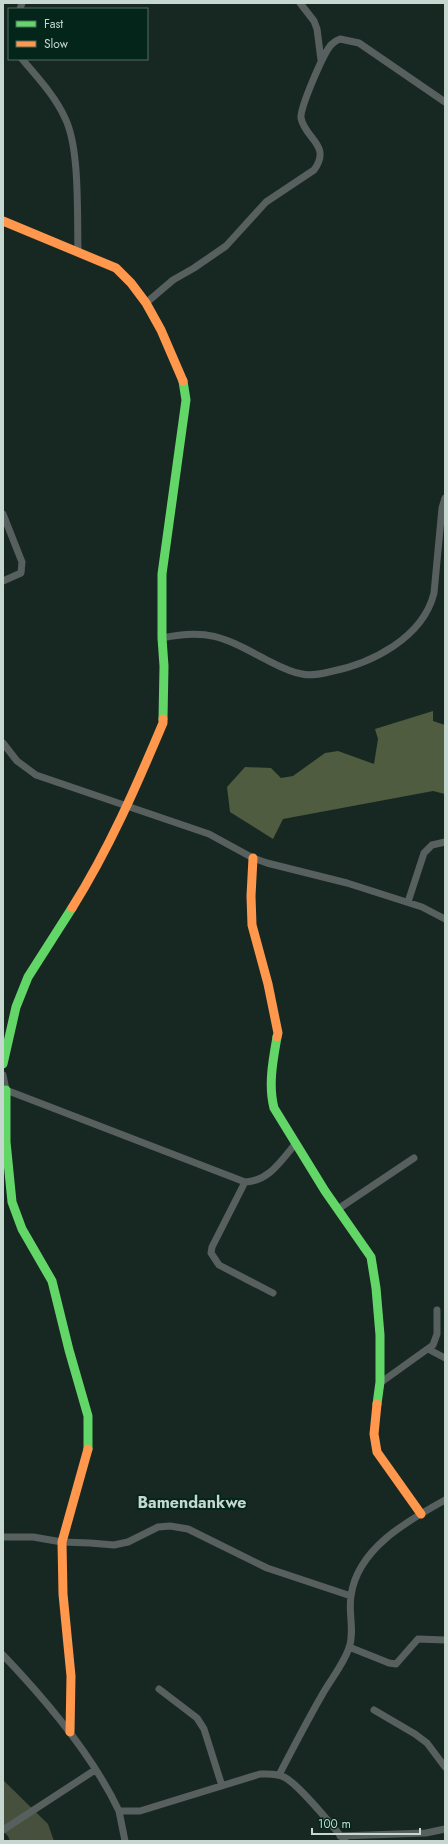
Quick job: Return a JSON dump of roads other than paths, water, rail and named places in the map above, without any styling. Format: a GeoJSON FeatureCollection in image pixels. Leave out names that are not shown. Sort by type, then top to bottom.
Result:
{"type":"FeatureCollection","features":[{"type":"Feature","properties":{"kind":"street"},"geometry":{"type":"LineString","coordinates":[[300,3],[314,21],[317,29],[321,60]]}},
{"type":"Feature","properties":{"kind":"street"},"geometry":{"type":"LineString","coordinates":[[146,303],[173,280],[194,268],[226,246],[275,194],[309,175],[317,167],[321,154],[315,139],[304,124],[301,111],[321,60],[332,44],[340,39],[359,43],[445,102]]}},
{"type":"Feature","properties":{"kind":"street"},"geometry":{"type":"LineString","coordinates":[[23,60],[49,92],[66,118],[72,137],[75,156],[78,251]]}},
{"type":"Feature","properties":{"kind":"street"},"geometry":{"type":"LineString","coordinates":[[3,221],[100,260],[116,268],[131,283],[146,303],[184,383],[186,400],[162,574],[162,638],[164,666],[163,723],[128,806],[91,878],[28,977],[16,1007],[3,1064]]}},
{"type":"Feature","properties":{"kind":"street"},"geometry":{"type":"LineString","coordinates":[[162,638],[186,633],[214,635],[227,639],[281,667],[302,675],[314,675],[346,669],[377,656],[400,642],[426,615],[431,606],[434,592],[442,508],[445,498]]}},
{"type":"Feature","properties":{"kind":"street"},"geometry":{"type":"LineString","coordinates":[[3,514],[23,568],[21,572],[3,581]]}},
{"type":"Feature","properties":{"kind":"street"},"geometry":{"type":"LineString","coordinates":[[3,743],[17,761],[36,775],[209,834],[253,858],[290,870],[347,883],[422,906],[445,919]]}},
{"type":"Feature","properties":{"kind":"street"},"geometry":{"type":"LineString","coordinates":[[408,902],[424,853],[432,845],[445,842]]}},
{"type":"Feature","properties":{"kind":"street"},"geometry":{"type":"LineString","coordinates":[[253,858],[251,896],[252,924],[254,937],[268,984],[278,1033],[272,1069],[272,1100],[276,1113],[371,1257],[380,1332],[380,1382],[374,1426],[375,1443],[377,1452],[421,1514]]}},
{"type":"Feature","properties":{"kind":"street"},"geometry":{"type":"LineString","coordinates":[[3,1076],[6,1090],[6,1142],[12,1202],[22,1229],[52,1281],[69,1350],[88,1416],[89,1444],[62,1542],[63,1594],[71,1676],[70,1732]]}},
{"type":"Feature","properties":{"kind":"street"},"geometry":{"type":"LineString","coordinates":[[6,1090],[245,1182],[256,1182],[268,1175],[296,1143]]}},
{"type":"Feature","properties":{"kind":"street"},"geometry":{"type":"LineString","coordinates":[[338,1209],[414,1158]]}},
{"type":"Feature","properties":{"kind":"street"},"geometry":{"type":"LineString","coordinates":[[245,1182],[212,1247],[211,1253],[219,1265],[272,1293]]}},
{"type":"Feature","properties":{"kind":"street"},"geometry":{"type":"LineString","coordinates":[[380,1382],[433,1345],[437,1338],[437,1310]]}},
{"type":"Feature","properties":{"kind":"street"},"geometry":{"type":"LineString","coordinates":[[428,1349],[445,1358]]}},
{"type":"Feature","properties":{"kind":"street"},"geometry":{"type":"LineString","coordinates":[[279,1775],[323,1694],[337,1672],[349,1647],[352,1632],[351,1596],[357,1573],[369,1555],[385,1540],[421,1514],[445,1500]]}},
{"type":"Feature","properties":{"kind":"street"},"geometry":{"type":"LineString","coordinates":[[3,1537],[33,1537],[62,1542],[114,1545],[128,1542],[158,1528],[170,1526],[188,1529],[273,1570],[351,1596]]}},
{"type":"Feature","properties":{"kind":"street"},"geometry":{"type":"LineString","coordinates":[[349,1647],[388,1663],[396,1664],[418,1639],[445,1640]]}},
{"type":"Feature","properties":{"kind":"street"},"geometry":{"type":"LineString","coordinates":[[3,1655],[36,1690],[70,1732],[95,1770],[119,1811],[125,1841]]}},
{"type":"Feature","properties":{"kind":"street"},"geometry":{"type":"LineString","coordinates":[[159,1689],[197,1718],[204,1729],[222,1786]]}},
{"type":"Feature","properties":{"kind":"street"},"geometry":{"type":"LineString","coordinates":[[374,1710],[415,1734],[427,1743],[445,1767]]}},
{"type":"Feature","properties":{"kind":"street"},"geometry":{"type":"LineString","coordinates":[[3,1830],[95,1770]]}},
{"type":"Feature","properties":{"kind":"street"},"geometry":{"type":"LineString","coordinates":[[119,1811],[140,1811],[260,1774],[279,1775],[286,1778],[298,1789],[342,1838],[426,1833],[445,1829]]}},
{"type":"Feature","properties":{"kind":"district","name":"Bamendankwe"},"geometry":{"type":"Point","coordinates":[192,1502]}}]}
